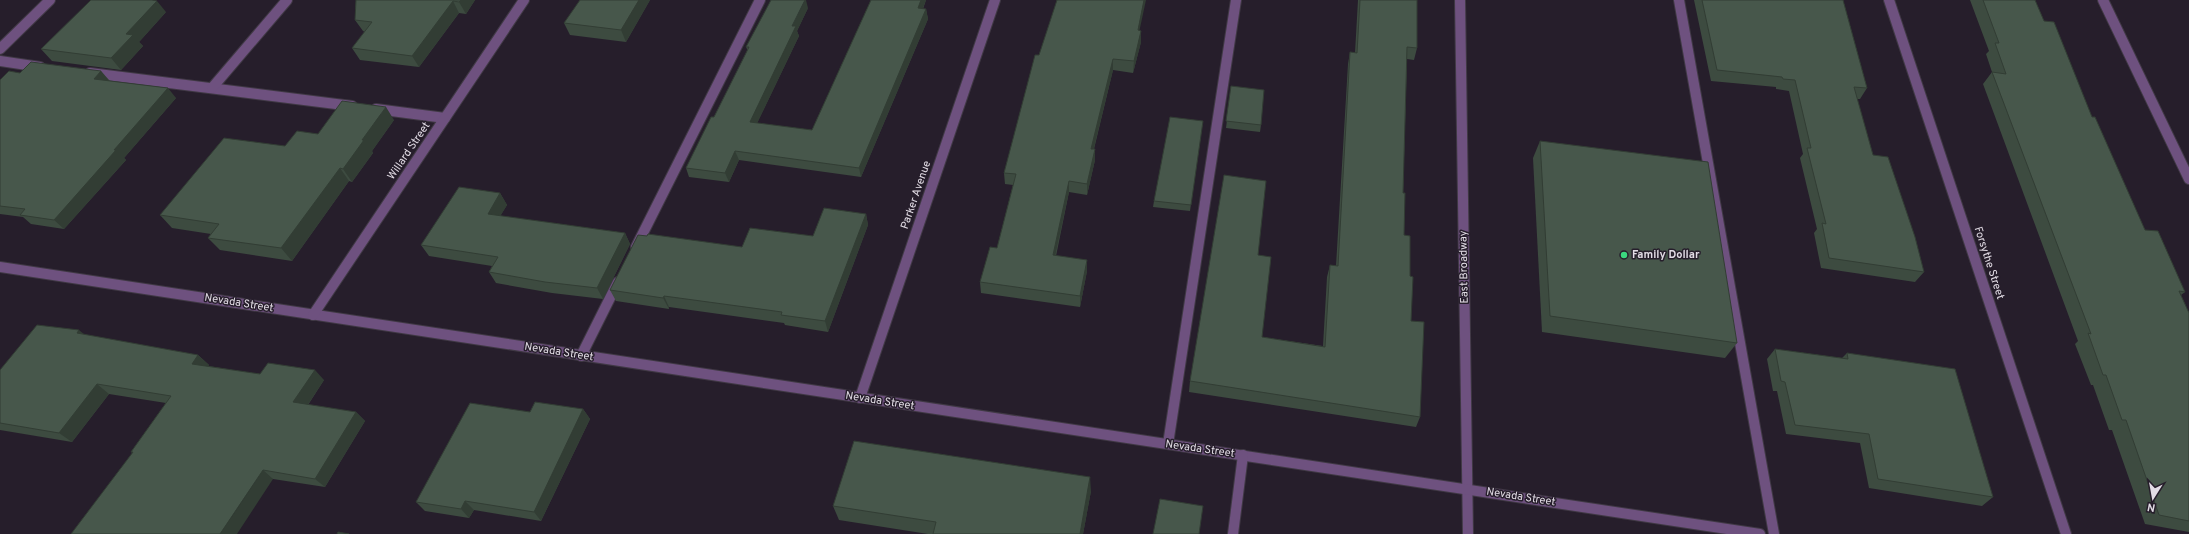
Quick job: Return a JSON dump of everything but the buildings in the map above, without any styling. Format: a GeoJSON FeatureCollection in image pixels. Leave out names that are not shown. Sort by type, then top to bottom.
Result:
{"type":"FeatureCollection","features":[{"type":"Feature","properties":{"kind":"street"},"geometry":{"type":"LineString","coordinates":[[0,49],[50,0]]}},
{"type":"Feature","properties":{"kind":"street"},"geometry":{"type":"LineString","coordinates":[[212,88],[287,0]]}},
{"type":"Feature","properties":{"kind":"street","name":"Willard Street"},"geometry":{"type":"LineString","coordinates":[[313,314],[524,0]]}},
{"type":"Feature","properties":{"kind":"street"},"geometry":{"type":"LineString","coordinates":[[632,256],[760,0]]}},
{"type":"Feature","properties":{"kind":"street","name":"Parker Avenue"},"geometry":{"type":"LineString","coordinates":[[860,398],[995,0]]}},
{"type":"Feature","properties":{"kind":"street"},"geometry":{"type":"LineString","coordinates":[[1168,444],[1236,0]]}},
{"type":"Feature","properties":{"kind":"street","name":"East Broadway"},"geometry":{"type":"LineString","coordinates":[[1460,0],[1468,534]]}},
{"type":"Feature","properties":{"kind":"street"},"geometry":{"type":"LineString","coordinates":[[1679,0],[1774,534]]}},
{"type":"Feature","properties":{"kind":"street","name":"Forsythe Street"},"geometry":{"type":"LineString","coordinates":[[1889,0],[2066,534]]}},
{"type":"Feature","properties":{"kind":"street"},"geometry":{"type":"LineString","coordinates":[[2102,0],[2189,179]]}},
{"type":"Feature","properties":{"kind":"street"},"geometry":{"type":"LineString","coordinates":[[0,61],[47,67]]}},
{"type":"Feature","properties":{"kind":"street"},"geometry":{"type":"LineString","coordinates":[[78,71],[445,118]]}},
{"type":"Feature","properties":{"kind":"street","name":"Nevada Street"},"geometry":{"type":"LineString","coordinates":[[0,267],[1760,534]]}},
{"type":"Feature","properties":{"kind":"street"},"geometry":{"type":"LineString","coordinates":[[581,356],[624,270]]}},
{"type":"Feature","properties":{"kind":"street"},"geometry":{"type":"LineString","coordinates":[[1233,534],[1243,455]]}},
{"type":"Feature","properties":{"kind":"place","name":"Family Dollar"},"geometry":{"type":"Point","coordinates":[1624,255]}}]}
